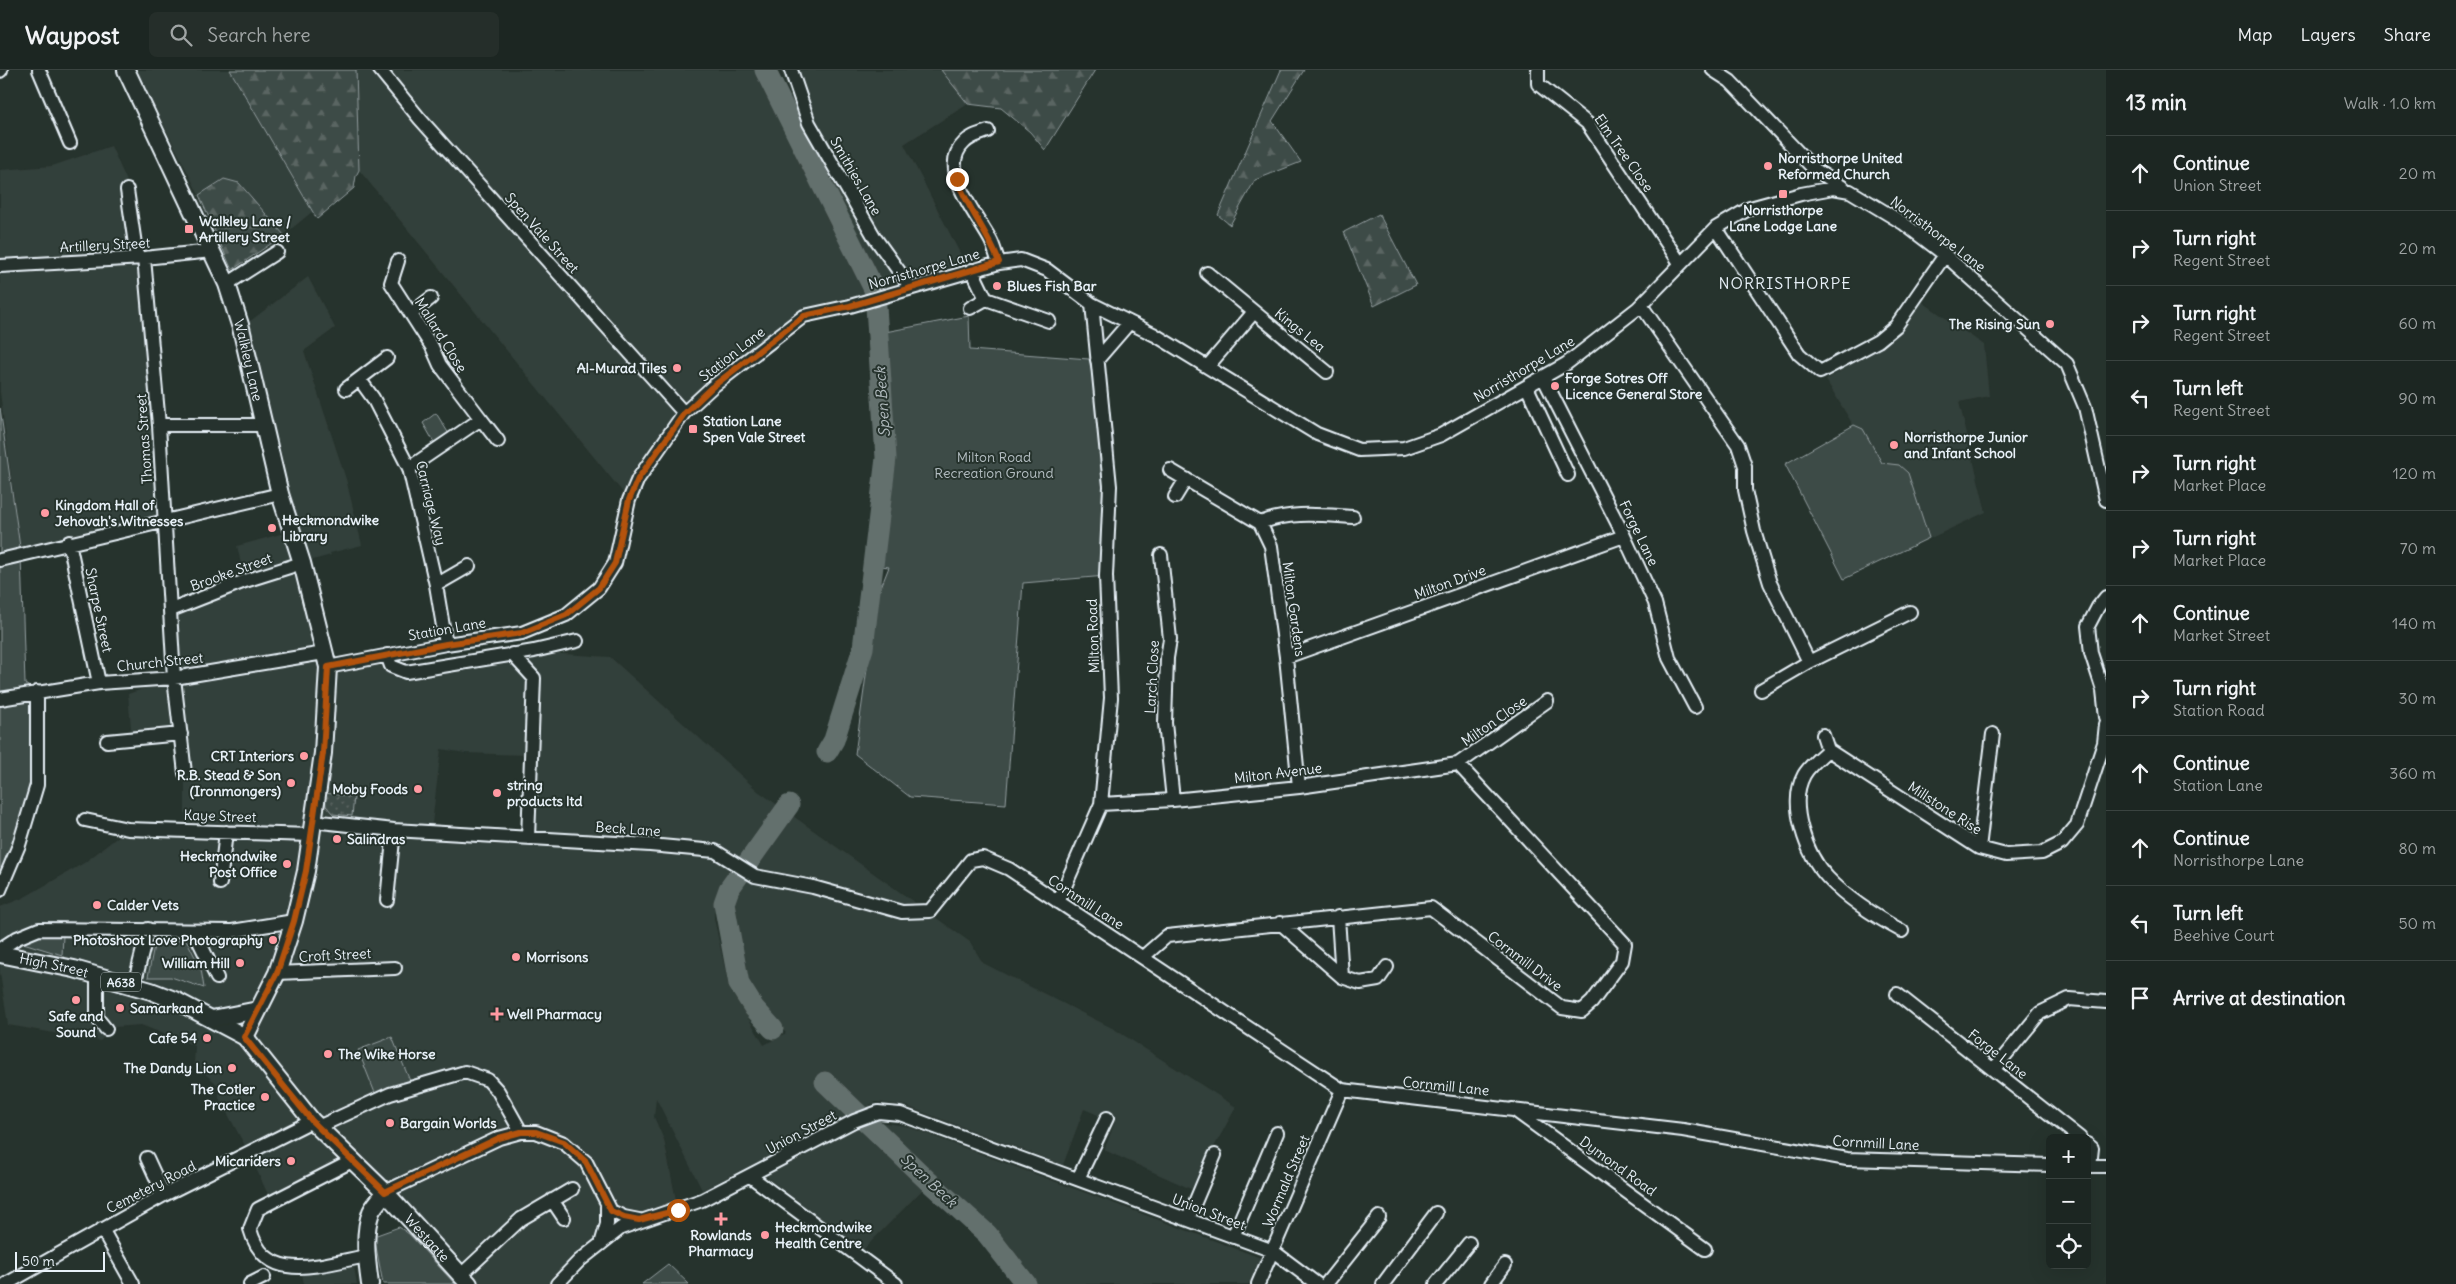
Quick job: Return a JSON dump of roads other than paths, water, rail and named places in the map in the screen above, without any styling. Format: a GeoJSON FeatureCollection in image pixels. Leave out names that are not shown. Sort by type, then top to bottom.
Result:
{"type":"FeatureCollection","features":[{"type":"Feature","properties":{"kind":"main road","name":"Walkley Lane"},"geometry":{"type":"LineString","coordinates":[[126,70],[228,284],[241,328],[280,494],[302,563],[326,660],[323,753],[306,871],[294,921],[277,973],[244,1037]]}},
{"type":"Feature","properties":{"kind":"main road","name":"High Street"},"geometry":{"type":"LineString","coordinates":[[0,954],[134,985],[177,1001],[244,1037]]}},
{"type":"Feature","properties":{"kind":"main road"},"geometry":{"type":"LineString","coordinates":[[212,1019],[258,1010]]}},
{"type":"Feature","properties":{"kind":"main road","name":"A638"},"geometry":{"type":"LineString","coordinates":[[244,1037],[315,1124],[385,1192]]}},
{"type":"Feature","properties":{"kind":"main road"},"geometry":{"type":"LineString","coordinates":[[370,1284],[366,1256],[368,1223],[372,1211],[385,1192]]}},
{"type":"Feature","properties":{"kind":"main road","name":"Westgate"},"geometry":{"type":"LineString","coordinates":[[385,1192],[465,1279]]}},
{"type":"Feature","properties":{"kind":"street"},"geometry":{"type":"LineString","coordinates":[[38,70],[70,143]]}},
{"type":"Feature","properties":{"kind":"street","name":"Spen Vale Street"},"geometry":{"type":"LineString","coordinates":[[380,70],[420,119],[684,414]]}},
{"type":"Feature","properties":{"kind":"street","name":"Smithies Lane"},"geometry":{"type":"LineString","coordinates":[[791,70],[809,123],[875,238],[911,288]]}},
{"type":"Feature","properties":{"kind":"street","name":"Elm Tree Close"},"geometry":{"type":"LineString","coordinates":[[1538,70],[1538,84],[1587,123],[1680,263]]}},
{"type":"Feature","properties":{"kind":"street"},"geometry":{"type":"LineString","coordinates":[[1713,70],[1730,81],[1814,169],[1850,192]]}},
{"type":"Feature","properties":{"kind":"street"},"geometry":{"type":"LineString","coordinates":[[988,131],[965,142],[959,149],[955,164],[962,191],[991,242],[999,262]]}},
{"type":"Feature","properties":{"kind":"street","name":"Norristhorpe Lane"},"geometry":{"type":"LineString","coordinates":[[862,302],[999,262],[1021,260],[1047,270],[1092,304],[1155,335],[1318,434],[1359,450],[1404,448],[1441,435],[1572,360],[1641,305],[1716,228],[1750,208],[1833,188],[1850,192],[1903,223],[1945,255],[2068,364],[2085,407],[2106,500]]}},
{"type":"Feature","properties":{"kind":"street","name":"Thomas Street"},"geometry":{"type":"LineString","coordinates":[[127,190],[141,258],[159,425],[174,678],[185,773]]}},
{"type":"Feature","properties":{"kind":"street"},"geometry":{"type":"LineString","coordinates":[[1716,228],[1799,354],[1820,372],[1878,341],[1896,326],[1945,255]]}},
{"type":"Feature","properties":{"kind":"street","name":"Artillery Street"},"geometry":{"type":"LineString","coordinates":[[0,266],[141,258],[212,251]]}},
{"type":"Feature","properties":{"kind":"street"},"geometry":{"type":"LineString","coordinates":[[228,284],[277,252]]}},
{"type":"Feature","properties":{"kind":"street","name":"Mallard Close"},"geometry":{"type":"LineString","coordinates":[[398,261],[391,283],[432,347],[440,365],[498,441]]}},
{"type":"Feature","properties":{"kind":"street"},"geometry":{"type":"LineString","coordinates":[[972,270],[986,299],[1049,321]]}},
{"type":"Feature","properties":{"kind":"street","name":"Kings Lea"},"geometry":{"type":"LineString","coordinates":[[1207,273],[1327,372]]}},
{"type":"Feature","properties":{"kind":"street"},"geometry":{"type":"LineString","coordinates":[[411,314],[431,298]]}},
{"type":"Feature","properties":{"kind":"street"},"geometry":{"type":"LineString","coordinates":[[970,308],[986,299]]}},
{"type":"Feature","properties":{"kind":"street","name":"Station Lane"},"geometry":{"type":"LineString","coordinates":[[326,660],[387,655],[522,633],[566,615],[599,588],[615,563],[629,500],[638,479],[684,414],[712,387],[804,316],[862,302]]}},
{"type":"Feature","properties":{"kind":"street","name":"Milton Road"},"geometry":{"type":"LineString","coordinates":[[1058,902],[1101,804],[1111,698],[1106,576],[1110,486],[1092,304]]}},
{"type":"Feature","properties":{"kind":"street"},"geometry":{"type":"LineString","coordinates":[[1641,305],[1738,445],[1745,466],[1745,490],[1754,530],[1770,583],[1809,662]]}},
{"type":"Feature","properties":{"kind":"street","name":"Kings Lea"},"geometry":{"type":"LineString","coordinates":[[1208,366],[1254,312]]}},
{"type":"Feature","properties":{"kind":"street"},"geometry":{"type":"LineString","coordinates":[[1097,360],[1128,323]]}},
{"type":"Feature","properties":{"kind":"street"},"geometry":{"type":"LineString","coordinates":[[346,389],[387,358]]}},
{"type":"Feature","properties":{"kind":"street","name":"Forge Lane"},"geometry":{"type":"LineString","coordinates":[[1543,377],[1624,536],[1655,603],[1670,658],[1695,707]]}},
{"type":"Feature","properties":{"kind":"street","name":"Carriage Way"},"geometry":{"type":"LineString","coordinates":[[360,380],[373,398],[410,468],[436,585],[446,644]]}},
{"type":"Feature","properties":{"kind":"street"},"geometry":{"type":"LineString","coordinates":[[1527,387],[1568,474]]}},
{"type":"Feature","properties":{"kind":"street"},"geometry":{"type":"LineString","coordinates":[[410,468],[481,419]]}},
{"type":"Feature","properties":{"kind":"street"},"geometry":{"type":"LineString","coordinates":[[159,425],[265,425]]}},
{"type":"Feature","properties":{"kind":"street"},"geometry":{"type":"LineString","coordinates":[[1170,470],[1260,523],[1277,516],[1301,514],[1353,517]]}},
{"type":"Feature","properties":{"kind":"street"},"geometry":{"type":"LineString","coordinates":[[1175,497],[1186,479]]}},
{"type":"Feature","properties":{"kind":"street"},"geometry":{"type":"LineString","coordinates":[[0,560],[68,542],[280,494]]}},
{"type":"Feature","properties":{"kind":"street","name":"Milton Gardens"},"geometry":{"type":"LineString","coordinates":[[1260,523],[1271,546],[1286,657],[1299,787]]}},
{"type":"Feature","properties":{"kind":"street","name":"Milton Drive"},"geometry":{"type":"LineString","coordinates":[[1286,657],[1624,536]]}},
{"type":"Feature","properties":{"kind":"street","name":"Sharpe Street"},"geometry":{"type":"LineString","coordinates":[[68,542],[99,683]]}},
{"type":"Feature","properties":{"kind":"street","name":"Larch Close"},"geometry":{"type":"LineString","coordinates":[[1161,555],[1170,639],[1167,658],[1165,723],[1173,800]]}},
{"type":"Feature","properties":{"kind":"street","name":"Brooke Street"},"geometry":{"type":"LineString","coordinates":[[171,610],[245,581],[302,563]]}},
{"type":"Feature","properties":{"kind":"street"},"geometry":{"type":"LineString","coordinates":[[436,585],[469,566]]}},
{"type":"Feature","properties":{"kind":"street"},"geometry":{"type":"LineString","coordinates":[[2106,597],[2098,607],[2088,626],[2091,653],[2103,690],[2106,717]]}},
{"type":"Feature","properties":{"kind":"street"},"geometry":{"type":"LineString","coordinates":[[1761,690],[1809,662],[1910,612]]}},
{"type":"Feature","properties":{"kind":"street"},"geometry":{"type":"LineString","coordinates":[[387,655],[391,666],[406,672],[577,641]]}},
{"type":"Feature","properties":{"kind":"street"},"geometry":{"type":"LineString","coordinates":[[512,654],[534,678],[528,838]]}},
{"type":"Feature","properties":{"kind":"street","name":"Church Street"},"geometry":{"type":"LineString","coordinates":[[0,699],[99,683],[174,678],[326,660]]}},
{"type":"Feature","properties":{"kind":"street"},"geometry":{"type":"LineString","coordinates":[[0,890],[19,845],[37,785],[37,692]]}},
{"type":"Feature","properties":{"kind":"street","name":"Milton Close"},"geometry":{"type":"LineString","coordinates":[[1458,764],[1547,701]]}},
{"type":"Feature","properties":{"kind":"street","name":"Millstone Rise"},"geometry":{"type":"LineString","coordinates":[[1828,750],[1979,848],[2006,855],[2042,853],[2062,843],[2077,825],[2104,743],[2106,724]]}},
{"type":"Feature","properties":{"kind":"street"},"geometry":{"type":"LineString","coordinates":[[108,741],[180,734]]}},
{"type":"Feature","properties":{"kind":"street"},"geometry":{"type":"LineString","coordinates":[[1979,848],[1993,734]]}},
{"type":"Feature","properties":{"kind":"street"},"geometry":{"type":"LineString","coordinates":[[1823,735],[1828,750],[1804,774],[1797,798],[1798,821],[1810,849],[1826,877],[1884,928],[1902,931]]}},
{"type":"Feature","properties":{"kind":"street","name":"Milton Avenue"},"geometry":{"type":"LineString","coordinates":[[1101,804],[1173,800],[1299,787],[1458,764]]}},
{"type":"Feature","properties":{"kind":"street","name":"Cornmill Drive"},"geometry":{"type":"LineString","coordinates":[[1143,957],[1167,936],[1431,908],[1562,1008],[1582,1011],[1592,1002],[1622,962],[1625,944],[1458,764]]}},
{"type":"Feature","properties":{"kind":"street","name":"Kaye Street"},"geometry":{"type":"LineString","coordinates":[[85,820],[128,829],[226,832],[312,828]]}},
{"type":"Feature","properties":{"kind":"street","name":"Beck Lane"},"geometry":{"type":"LineString","coordinates":[[312,828],[394,830],[650,845],[715,851],[755,876],[813,887],[902,912],[930,911]]}},
{"type":"Feature","properties":{"kind":"street"},"geometry":{"type":"LineString","coordinates":[[388,900],[394,830]]}},
{"type":"Feature","properties":{"kind":"street"},"geometry":{"type":"LineString","coordinates":[[220,883],[226,832]]}},
{"type":"Feature","properties":{"kind":"street","name":"Cornmill Lane"},"geometry":{"type":"LineString","coordinates":[[930,911],[971,860],[983,858],[1009,869],[1342,1090],[1683,1130],[1846,1159],[2046,1164]]}},
{"type":"Feature","properties":{"kind":"street"},"geometry":{"type":"LineString","coordinates":[[1338,917],[1342,977]]}},
{"type":"Feature","properties":{"kind":"street"},"geometry":{"type":"LineString","coordinates":[[0,949],[17,938],[39,929],[232,931],[294,921]]}},
{"type":"Feature","properties":{"kind":"street"},"geometry":{"type":"LineString","coordinates":[[1280,924],[1342,977],[1360,983],[1378,980],[1387,967]]}},
{"type":"Feature","properties":{"kind":"street"},"geometry":{"type":"LineString","coordinates":[[134,985],[148,929]]}},
{"type":"Feature","properties":{"kind":"street"},"geometry":{"type":"LineString","coordinates":[[194,931],[217,978]]}},
{"type":"Feature","properties":{"kind":"street","name":"Croft Street"},"geometry":{"type":"LineString","coordinates":[[277,973],[395,968]]}},
{"type":"Feature","properties":{"kind":"street"},"geometry":{"type":"LineString","coordinates":[[97,975],[97,1018],[106,1029]]}},
{"type":"Feature","properties":{"kind":"street","name":"Forge Lane"},"geometry":{"type":"LineString","coordinates":[[1897,994],[2075,1134]]}},
{"type":"Feature","properties":{"kind":"street"},"geometry":{"type":"LineString","coordinates":[[1994,1069],[2040,1013],[2068,999],[2106,1002]]}},
{"type":"Feature","properties":{"kind":"street","name":"Cemetery Road"},"geometry":{"type":"LineString","coordinates":[[6,1284],[164,1196],[315,1124],[390,1094],[465,1072],[488,1080],[498,1091],[521,1132]]}},
{"type":"Feature","properties":{"kind":"street","name":"Wormald Street"},"geometry":{"type":"LineString","coordinates":[[1258,1284],[1342,1090]]}},
{"type":"Feature","properties":{"kind":"street","name":"Dymond Road"},"geometry":{"type":"LineString","coordinates":[[1512,1109],[1705,1249]]}},
{"type":"Feature","properties":{"kind":"street","name":"Union Street"},"geometry":{"type":"LineString","coordinates":[[557,1284],[579,1261],[622,1228],[639,1220],[678,1210],[750,1176],[854,1121],[878,1112],[900,1114],[1273,1251],[1317,1284]]}},
{"type":"Feature","properties":{"kind":"street"},"geometry":{"type":"LineString","coordinates":[[1078,1179],[1106,1118]]}},
{"type":"Feature","properties":{"kind":"street"},"geometry":{"type":"LineString","coordinates":[[385,1192],[499,1138],[521,1132],[536,1132],[564,1142],[586,1162],[611,1211],[624,1217],[639,1220]]}},
{"type":"Feature","properties":{"kind":"street"},"geometry":{"type":"LineString","coordinates":[[1233,1237],[1277,1133]]}},
{"type":"Feature","properties":{"kind":"street"},"geometry":{"type":"LineString","coordinates":[[1188,1219],[1215,1155]]}},
{"type":"Feature","properties":{"kind":"street"},"geometry":{"type":"LineString","coordinates":[[147,1158],[164,1196]]}},
{"type":"Feature","properties":{"kind":"street"},"geometry":{"type":"LineString","coordinates":[[354,1160],[258,1209],[250,1229],[261,1262],[270,1272],[283,1275],[302,1274],[366,1256]]}},
{"type":"Feature","properties":{"kind":"street"},"geometry":{"type":"LineString","coordinates":[[2091,1166],[2106,1166]]}},
{"type":"Feature","properties":{"kind":"street"},"geometry":{"type":"LineString","coordinates":[[750,1176],[896,1284]]}},
{"type":"Feature","properties":{"kind":"street"},"geometry":{"type":"LineString","coordinates":[[465,1279],[521,1219],[572,1189]]}},
{"type":"Feature","properties":{"kind":"street"},"geometry":{"type":"LineString","coordinates":[[552,1200],[564,1218]]}},
{"type":"Feature","properties":{"kind":"street"},"geometry":{"type":"LineString","coordinates":[[601,1244],[608,1224],[607,1203]]}},
{"type":"Feature","properties":{"kind":"street"},"geometry":{"type":"LineString","coordinates":[[1383,1284],[1436,1213]]}},
{"type":"Feature","properties":{"kind":"street"},"geometry":{"type":"LineString","coordinates":[[1326,1284],[1379,1217]]}},
{"type":"Feature","properties":{"kind":"street"},"geometry":{"type":"LineString","coordinates":[[102,1229],[133,1284]]}},
{"type":"Feature","properties":{"kind":"street"},"geometry":{"type":"LineString","coordinates":[[1436,1284],[1468,1243]]}},
{"type":"Feature","properties":{"kind":"street"},"geometry":{"type":"LineString","coordinates":[[1490,1284],[1505,1265]]}},
{"type":"Feature","properties":{"kind":"street"},"geometry":{"type":"LineString","coordinates":[[250,1284],[264,1278]]}},
{"type":"Feature","properties":{"kind":"waterway","name":"Spen Beck"},"geometry":{"type":"LineString","coordinates":[[765,70],[875,291],[886,458],[863,648],[834,740],[827,752]]}},
{"type":"Feature","properties":{"kind":"waterway","name":"Spen Beck"},"geometry":{"type":"LineString","coordinates":[[773,1029],[754,1008],[739,984],[724,903],[729,889],[789,805]]}},
{"type":"Feature","properties":{"kind":"waterway","name":"Spen Beck"},"geometry":{"type":"LineString","coordinates":[[825,1082],[927,1180],[987,1234],[1026,1284]]}},
{"type":"Feature","properties":{"kind":"place","name":"Norristhorpe United Reformed Church"},"geometry":{"type":"Point","coordinates":[1768,166]}},
{"type":"Feature","properties":{"kind":"place","name":"Norristhorpe Lane Lodge Lane"},"geometry":{"type":"Point","coordinates":[1783,194]}},
{"type":"Feature","properties":{"kind":"place","name":"Walkley Lane / Artillery Street"},"geometry":{"type":"Point","coordinates":[189,229]}},
{"type":"Feature","properties":{"kind":"place","name":"Blues Fish Bar"},"geometry":{"type":"Point","coordinates":[997,286]}},
{"type":"Feature","properties":{"kind":"place","name":"The Rising Sun"},"geometry":{"type":"Point","coordinates":[2050,324]}},
{"type":"Feature","properties":{"kind":"place","name":"Al-Murad Tiles"},"geometry":{"type":"Point","coordinates":[677,368]}},
{"type":"Feature","properties":{"kind":"place","name":"Forge Sotres Off Licence General Store"},"geometry":{"type":"Point","coordinates":[1555,386]}},
{"type":"Feature","properties":{"kind":"place","name":"Station Lane Spen Vale Street"},"geometry":{"type":"Point","coordinates":[693,429]}},
{"type":"Feature","properties":{"kind":"place","name":"Norristhorpe Junior and Infant School"},"geometry":{"type":"Point","coordinates":[1894,445]}},
{"type":"Feature","properties":{"kind":"place","name":"Kingdom Hall of Jehovah's Witnesses"},"geometry":{"type":"Point","coordinates":[45,513]}},
{"type":"Feature","properties":{"kind":"place","name":"Heckmondwike Library"},"geometry":{"type":"Point","coordinates":[272,528]}},
{"type":"Feature","properties":{"kind":"place","name":"CRT Interiors"},"geometry":{"type":"Point","coordinates":[304,756]}},
{"type":"Feature","properties":{"kind":"place","name":"R.B. Stead & Son (Ironmongers)"},"geometry":{"type":"Point","coordinates":[291,783]}},
{"type":"Feature","properties":{"kind":"place","name":"Moby Foods"},"geometry":{"type":"Point","coordinates":[418,789]}},
{"type":"Feature","properties":{"kind":"place","name":"string products ltd"},"geometry":{"type":"Point","coordinates":[497,793]}},
{"type":"Feature","properties":{"kind":"place","name":"Salindras"},"geometry":{"type":"Point","coordinates":[337,839]}},
{"type":"Feature","properties":{"kind":"place","name":"Heckmondwike Post Office"},"geometry":{"type":"Point","coordinates":[287,864]}},
{"type":"Feature","properties":{"kind":"place","name":"Calder Vets"},"geometry":{"type":"Point","coordinates":[97,905]}},
{"type":"Feature","properties":{"kind":"place","name":"Photoshoot Love Photography"},"geometry":{"type":"Point","coordinates":[273,940]}},
{"type":"Feature","properties":{"kind":"place","name":"Morrisons"},"geometry":{"type":"Point","coordinates":[516,957]}},
{"type":"Feature","properties":{"kind":"place","name":"William Hill"},"geometry":{"type":"Point","coordinates":[240,963]}},
{"type":"Feature","properties":{"kind":"place","name":"Safe and Sound"},"geometry":{"type":"Point","coordinates":[76,1000]}},
{"type":"Feature","properties":{"kind":"place","name":"Samarkand"},"geometry":{"type":"Point","coordinates":[120,1008]}},
{"type":"Feature","properties":{"kind":"place","name":"Well Pharmacy"},"geometry":{"type":"Point","coordinates":[497,1014]}},
{"type":"Feature","properties":{"kind":"place","name":"Cafe 54"},"geometry":{"type":"Point","coordinates":[207,1038]}},
{"type":"Feature","properties":{"kind":"place","name":"The Wike Horse"},"geometry":{"type":"Point","coordinates":[328,1054]}},
{"type":"Feature","properties":{"kind":"place","name":"The Dandy Lion"},"geometry":{"type":"Point","coordinates":[232,1068]}},
{"type":"Feature","properties":{"kind":"place","name":"The Cotler Practice"},"geometry":{"type":"Point","coordinates":[265,1097]}},
{"type":"Feature","properties":{"kind":"place","name":"Bargain Worlds"},"geometry":{"type":"Point","coordinates":[390,1123]}},
{"type":"Feature","properties":{"kind":"place","name":"Micariders"},"geometry":{"type":"Point","coordinates":[291,1161]}},
{"type":"Feature","properties":{"kind":"place","name":"Rowlands Pharmacy"},"geometry":{"type":"Point","coordinates":[721,1219]}},
{"type":"Feature","properties":{"kind":"place","name":"Heckmondwike Health Centre"},"geometry":{"type":"Point","coordinates":[765,1235]}},
{"type":"Feature","properties":{"kind":"district","name":"NORRISTHORPE"},"geometry":{"type":"Point","coordinates":[1785,283]}},
{"type":"Feature","properties":{"kind":"park label","name":"Milton Road Recreation Ground"},"geometry":{"type":"Point","coordinates":[994,466]}}]}
